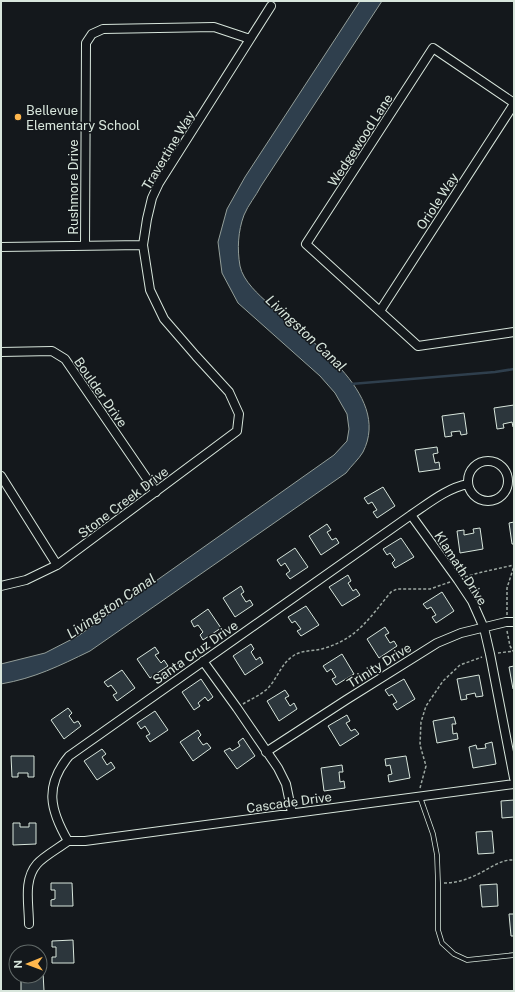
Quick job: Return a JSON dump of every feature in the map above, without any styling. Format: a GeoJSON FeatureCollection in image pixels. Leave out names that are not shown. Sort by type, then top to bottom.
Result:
{"type":"FeatureCollection","features":[{"type":"Feature","properties":{"kind":"street","name":"Travertine Way"},"geometry":{"type":"LineString","coordinates":[[240,414],[229,392],[164,319],[150,290],[144,245],[151,205],[159,183],[271,6]]}},
{"type":"Feature","properties":{"kind":"street","name":"Rushmore Drive"},"geometry":{"type":"LineString","coordinates":[[85,246],[86,43],[92,34],[103,29],[214,27],[250,39]]}},
{"type":"Feature","properties":{"kind":"street","name":"Wedgewood Lane"},"geometry":{"type":"LineString","coordinates":[[380,311],[306,244],[434,48],[514,103]]}},
{"type":"Feature","properties":{"kind":"street","name":"Oriole Way"},"geometry":{"type":"LineString","coordinates":[[380,311],[514,103]]}},
{"type":"Feature","properties":{"kind":"street"},"geometry":{"type":"LineString","coordinates":[[1,247],[144,245]]}},
{"type":"Feature","properties":{"kind":"street"},"geometry":{"type":"LineString","coordinates":[[380,311],[418,346],[514,332]]}},
{"type":"Feature","properties":{"kind":"street","name":"Boulder Drive"},"geometry":{"type":"LineString","coordinates":[[1,352],[52,350],[65,359],[156,492]]}},
{"type":"Feature","properties":{"kind":"street","name":"Stone Creek Drive"},"geometry":{"type":"LineString","coordinates":[[1,586],[26,580],[57,565],[237,430],[240,414]]}},
{"type":"Feature","properties":{"kind":"street"},"geometry":{"type":"LineString","coordinates":[[490,461],[501,465],[511,479],[502,496],[489,502],[473,495],[468,484],[468,477],[476,464],[490,461]]}},
{"type":"Feature","properties":{"kind":"street"},"geometry":{"type":"LineString","coordinates":[[1,476],[57,565]]}},
{"type":"Feature","properties":{"kind":"street","name":"Santa Cruz Drive"},"geometry":{"type":"LineString","coordinates":[[68,841],[58,824],[53,808],[52,793],[56,776],[69,756],[411,515],[448,491],[468,484]]}},
{"type":"Feature","properties":{"kind":"street","name":"Klamath Drive"},"geometry":{"type":"LineString","coordinates":[[411,515],[472,601],[484,628],[514,778]]}},
{"type":"Feature","properties":{"kind":"street","name":"Trinity Drive"},"geometry":{"type":"LineString","coordinates":[[266,752],[437,643],[461,633],[510,622]]}},
{"type":"Feature","properties":{"kind":"street"},"geometry":{"type":"LineString","coordinates":[[203,661],[278,768],[286,784],[292,813]]}},
{"type":"Feature","properties":{"kind":"street","name":"Cascade Drive"},"geometry":{"type":"LineString","coordinates":[[68,841],[85,841],[514,784]]}},
{"type":"Feature","properties":{"kind":"street"},"geometry":{"type":"LineString","coordinates":[[30,924],[28,884],[30,874],[38,863],[68,841]]}},
{"type":"Feature","properties":{"kind":"lane"},"geometry":{"type":"LineString","coordinates":[[420,796],[433,834],[437,855],[438,930],[442,943],[454,954],[468,960],[514,955]]}},
{"type":"Feature","properties":{"kind":"path"},"geometry":{"type":"LineString","coordinates":[[237,708],[268,687],[283,664],[293,655],[302,651],[324,649],[347,639],[364,625],[390,592],[397,589],[430,589],[478,573],[514,566],[507,588],[510,622],[508,638],[513,651],[490,654],[460,665],[442,681],[426,706],[421,722],[420,745],[426,766],[420,786],[420,796]]}},
{"type":"Feature","properties":{"kind":"path"},"geometry":{"type":"LineString","coordinates":[[438,883],[452,883],[474,876],[498,863],[514,860]]}},
{"type":"Feature","properties":{"kind":"water"},"geometry":{"type":"Polygon","coordinates":[[[360,1],[382,1],[248,208],[240,227],[238,247],[242,272],[252,287],[269,304],[322,350],[341,369],[356,388],[366,409],[369,430],[363,452],[346,473],[90,651],[36,675],[1,684],[1,664],[45,653],[78,636],[334,455],[347,441],[349,429],[347,414],[335,393],[320,376],[238,303],[222,273],[218,242],[227,209],[245,177],[360,1]]]}},
{"type":"Feature","properties":{"kind":"building"},"geometry":{"type":"Polygon","coordinates":[[[514,405],[514,426],[513,427],[512,422],[503,424],[504,428],[497,429],[494,408],[514,405]]]}},
{"type":"Feature","properties":{"kind":"building"},"geometry":{"type":"Polygon","coordinates":[[[464,413],[467,434],[461,435],[460,431],[451,432],[452,436],[445,437],[442,416],[464,413]]]}},
{"type":"Feature","properties":{"kind":"building"},"geometry":{"type":"Polygon","coordinates":[[[437,447],[438,453],[433,454],[435,463],[439,462],[440,469],[419,472],[415,450],[437,447]]]}},
{"type":"Feature","properties":{"kind":"building"},"geometry":{"type":"Polygon","coordinates":[[[383,487],[395,506],[377,518],[373,512],[377,510],[372,502],[368,504],[364,498],[383,487]]]}},
{"type":"Feature","properties":{"kind":"building"},"geometry":{"type":"Polygon","coordinates":[[[514,522],[514,544],[512,544],[509,523],[514,522]]]}},
{"type":"Feature","properties":{"kind":"building"},"geometry":{"type":"Polygon","coordinates":[[[327,524],[331,530],[327,532],[332,540],[336,538],[339,543],[321,555],[309,536],[327,524]]]}},
{"type":"Feature","properties":{"kind":"building"},"geometry":{"type":"Polygon","coordinates":[[[480,528],[483,549],[460,553],[457,531],[464,530],[464,535],[474,533],[473,529],[480,528]]]}},
{"type":"Feature","properties":{"kind":"building"},"geometry":{"type":"Polygon","coordinates":[[[401,538],[414,557],[395,568],[392,563],[395,560],[390,553],[387,555],[383,549],[401,538]]]}},
{"type":"Feature","properties":{"kind":"building"},"geometry":{"type":"Polygon","coordinates":[[[295,548],[308,567],[290,579],[286,574],[290,571],[285,563],[281,566],[277,560],[295,548]]]}},
{"type":"Feature","properties":{"kind":"building"},"geometry":{"type":"Polygon","coordinates":[[[348,575],[351,581],[348,583],[353,591],[356,589],[360,595],[342,606],[329,587],[348,575]]]}},
{"type":"Feature","properties":{"kind":"building"},"geometry":{"type":"Polygon","coordinates":[[[241,586],[244,592],[241,594],[246,602],[250,600],[253,605],[235,617],[223,598],[241,586]]]}},
{"type":"Feature","properties":{"kind":"building"},"geometry":{"type":"Polygon","coordinates":[[[442,592],[454,611],[436,623],[432,617],[436,615],[431,607],[427,609],[423,604],[442,592]]]}},
{"type":"Feature","properties":{"kind":"building"},"geometry":{"type":"Polygon","coordinates":[[[306,606],[319,625],[301,636],[297,631],[301,629],[295,621],[292,623],[288,617],[306,606]]]}},
{"type":"Feature","properties":{"kind":"building"},"geometry":{"type":"Polygon","coordinates":[[[208,609],[221,628],[203,640],[200,635],[203,632],[198,625],[194,627],[191,621],[208,609]]]}},
{"type":"Feature","properties":{"kind":"building"},"geometry":{"type":"Polygon","coordinates":[[[385,627],[389,633],[385,635],[390,643],[394,641],[397,646],[379,658],[367,639],[385,627]]]}},
{"type":"Feature","properties":{"kind":"building"},"geometry":{"type":"Polygon","coordinates":[[[251,644],[254,649],[251,652],[256,660],[260,657],[263,663],[245,675],[233,656],[251,644]]]}},
{"type":"Feature","properties":{"kind":"building"},"geometry":{"type":"Polygon","coordinates":[[[155,647],[159,653],[155,655],[161,663],[164,660],[168,666],[150,678],[137,659],[155,647]]]}},
{"type":"Feature","properties":{"kind":"building"},"geometry":{"type":"Polygon","coordinates":[[[342,654],[354,674],[336,685],[332,679],[336,677],[331,669],[327,672],[323,666],[342,654]]]}},
{"type":"Feature","properties":{"kind":"building"},"geometry":{"type":"Polygon","coordinates":[[[514,666],[514,688],[513,689],[509,667],[514,666]]]}},
{"type":"Feature","properties":{"kind":"building"},"geometry":{"type":"Polygon","coordinates":[[[122,670],[135,688],[117,701],[113,695],[117,693],[111,685],[108,687],[104,682],[122,670]]]}},
{"type":"Feature","properties":{"kind":"building"},"geometry":{"type":"Polygon","coordinates":[[[479,675],[483,696],[476,697],[475,693],[466,695],[467,699],[461,700],[457,679],[479,675]]]}},
{"type":"Feature","properties":{"kind":"building"},"geometry":{"type":"Polygon","coordinates":[[[201,679],[213,697],[208,701],[205,697],[198,703],[200,706],[194,710],[182,692],[201,679]]]}},
{"type":"Feature","properties":{"kind":"building"},"geometry":{"type":"Polygon","coordinates":[[[404,679],[415,699],[397,710],[393,704],[397,702],[392,694],[389,696],[385,690],[404,679]]]}},
{"type":"Feature","properties":{"kind":"building"},"geometry":{"type":"Polygon","coordinates":[[[285,690],[289,696],[285,698],[290,706],[294,703],[297,709],[279,721],[267,701],[285,690]]]}},
{"type":"Feature","properties":{"kind":"building"},"geometry":{"type":"Polygon","coordinates":[[[68,708],[72,713],[69,716],[74,723],[78,721],[81,726],[64,739],[51,720],[68,708]]]}},
{"type":"Feature","properties":{"kind":"building"},"geometry":{"type":"Polygon","coordinates":[[[155,711],[168,730],[150,742],[146,736],[150,734],[145,726],[141,729],[137,723],[155,711]]]}},
{"type":"Feature","properties":{"kind":"building"},"geometry":{"type":"Polygon","coordinates":[[[347,715],[350,721],[346,723],[351,731],[355,729],[359,734],[340,746],[328,726],[347,715]]]}},
{"type":"Feature","properties":{"kind":"building"},"geometry":{"type":"Polygon","coordinates":[[[454,717],[456,724],[452,724],[453,734],[457,733],[458,739],[437,743],[433,721],[454,717]]]}},
{"type":"Feature","properties":{"kind":"building"},"geometry":{"type":"Polygon","coordinates":[[[198,730],[201,735],[198,738],[203,745],[207,743],[211,748],[193,761],[180,742],[198,730]]]}},
{"type":"Feature","properties":{"kind":"building"},"geometry":{"type":"Polygon","coordinates":[[[243,738],[255,756],[237,769],[224,751],[230,748],[232,751],[240,746],[238,742],[243,738]]]}},
{"type":"Feature","properties":{"kind":"building"},"geometry":{"type":"Polygon","coordinates":[[[492,742],[496,764],[473,768],[469,747],[476,745],[477,749],[486,748],[485,744],[492,742]]]}},
{"type":"Feature","properties":{"kind":"building"},"geometry":{"type":"Polygon","coordinates":[[[102,749],[106,754],[102,757],[107,765],[111,762],[115,768],[97,780],[84,761],[102,749]]]}},
{"type":"Feature","properties":{"kind":"building"},"geometry":{"type":"Polygon","coordinates":[[[11,756],[34,756],[34,777],[28,777],[28,773],[18,773],[18,777],[12,777],[11,756]]]}},
{"type":"Feature","properties":{"kind":"building"},"geometry":{"type":"Polygon","coordinates":[[[406,756],[410,778],[389,782],[388,775],[392,774],[390,765],[386,766],[385,759],[406,756]]]}},
{"type":"Feature","properties":{"kind":"building"},"geometry":{"type":"Polygon","coordinates":[[[342,765],[343,772],[339,772],[340,782],[344,781],[345,788],[324,791],[321,768],[342,765]]]}},
{"type":"Feature","properties":{"kind":"building"},"geometry":{"type":"Polygon","coordinates":[[[514,800],[514,817],[502,818],[501,801],[514,800]]]}},
{"type":"Feature","properties":{"kind":"building"},"geometry":{"type":"Polygon","coordinates":[[[13,823],[20,823],[20,827],[29,827],[29,823],[36,823],[36,844],[13,845],[13,823]]]}},
{"type":"Feature","properties":{"kind":"building"},"geometry":{"type":"Polygon","coordinates":[[[492,831],[494,853],[478,854],[476,832],[492,831]]]}},
{"type":"Feature","properties":{"kind":"building"},"geometry":{"type":"Polygon","coordinates":[[[51,883],[72,883],[73,906],[51,906],[51,900],[55,899],[55,890],[51,890],[51,883]]]}},
{"type":"Feature","properties":{"kind":"building"},"geometry":{"type":"Polygon","coordinates":[[[497,884],[498,906],[482,907],[480,885],[497,884]]]}},
{"type":"Feature","properties":{"kind":"building"},"geometry":{"type":"Polygon","coordinates":[[[509,914],[514,914],[514,936],[511,936],[509,914]]]}},
{"type":"Feature","properties":{"kind":"building"},"geometry":{"type":"Polygon","coordinates":[[[73,940],[74,963],[52,963],[52,957],[56,957],[56,947],[52,947],[52,941],[73,940]]]}},
{"type":"Feature","properties":{"kind":"building"},"geometry":{"type":"Polygon","coordinates":[[[21,984],[44,984],[44,991],[21,991],[21,984]]]}},
{"type":"Feature","properties":{"kind":"waterway"},"geometry":{"type":"LineString","coordinates":[[351,384],[495,372],[514,369]]}},
{"type":"Feature","properties":{"kind":"place","name":"Bellevue Elementary School"},"geometry":{"type":"Point","coordinates":[18,117]}},
{"type":"Feature","properties":{"kind":"water label","name":"Livingston Canal"},"geometry":{"type":"Point","coordinates":[306,333]}},
{"type":"Feature","properties":{"kind":"water label","name":"Livingston Canal"},"geometry":{"type":"Point","coordinates":[111,606]}}]}
